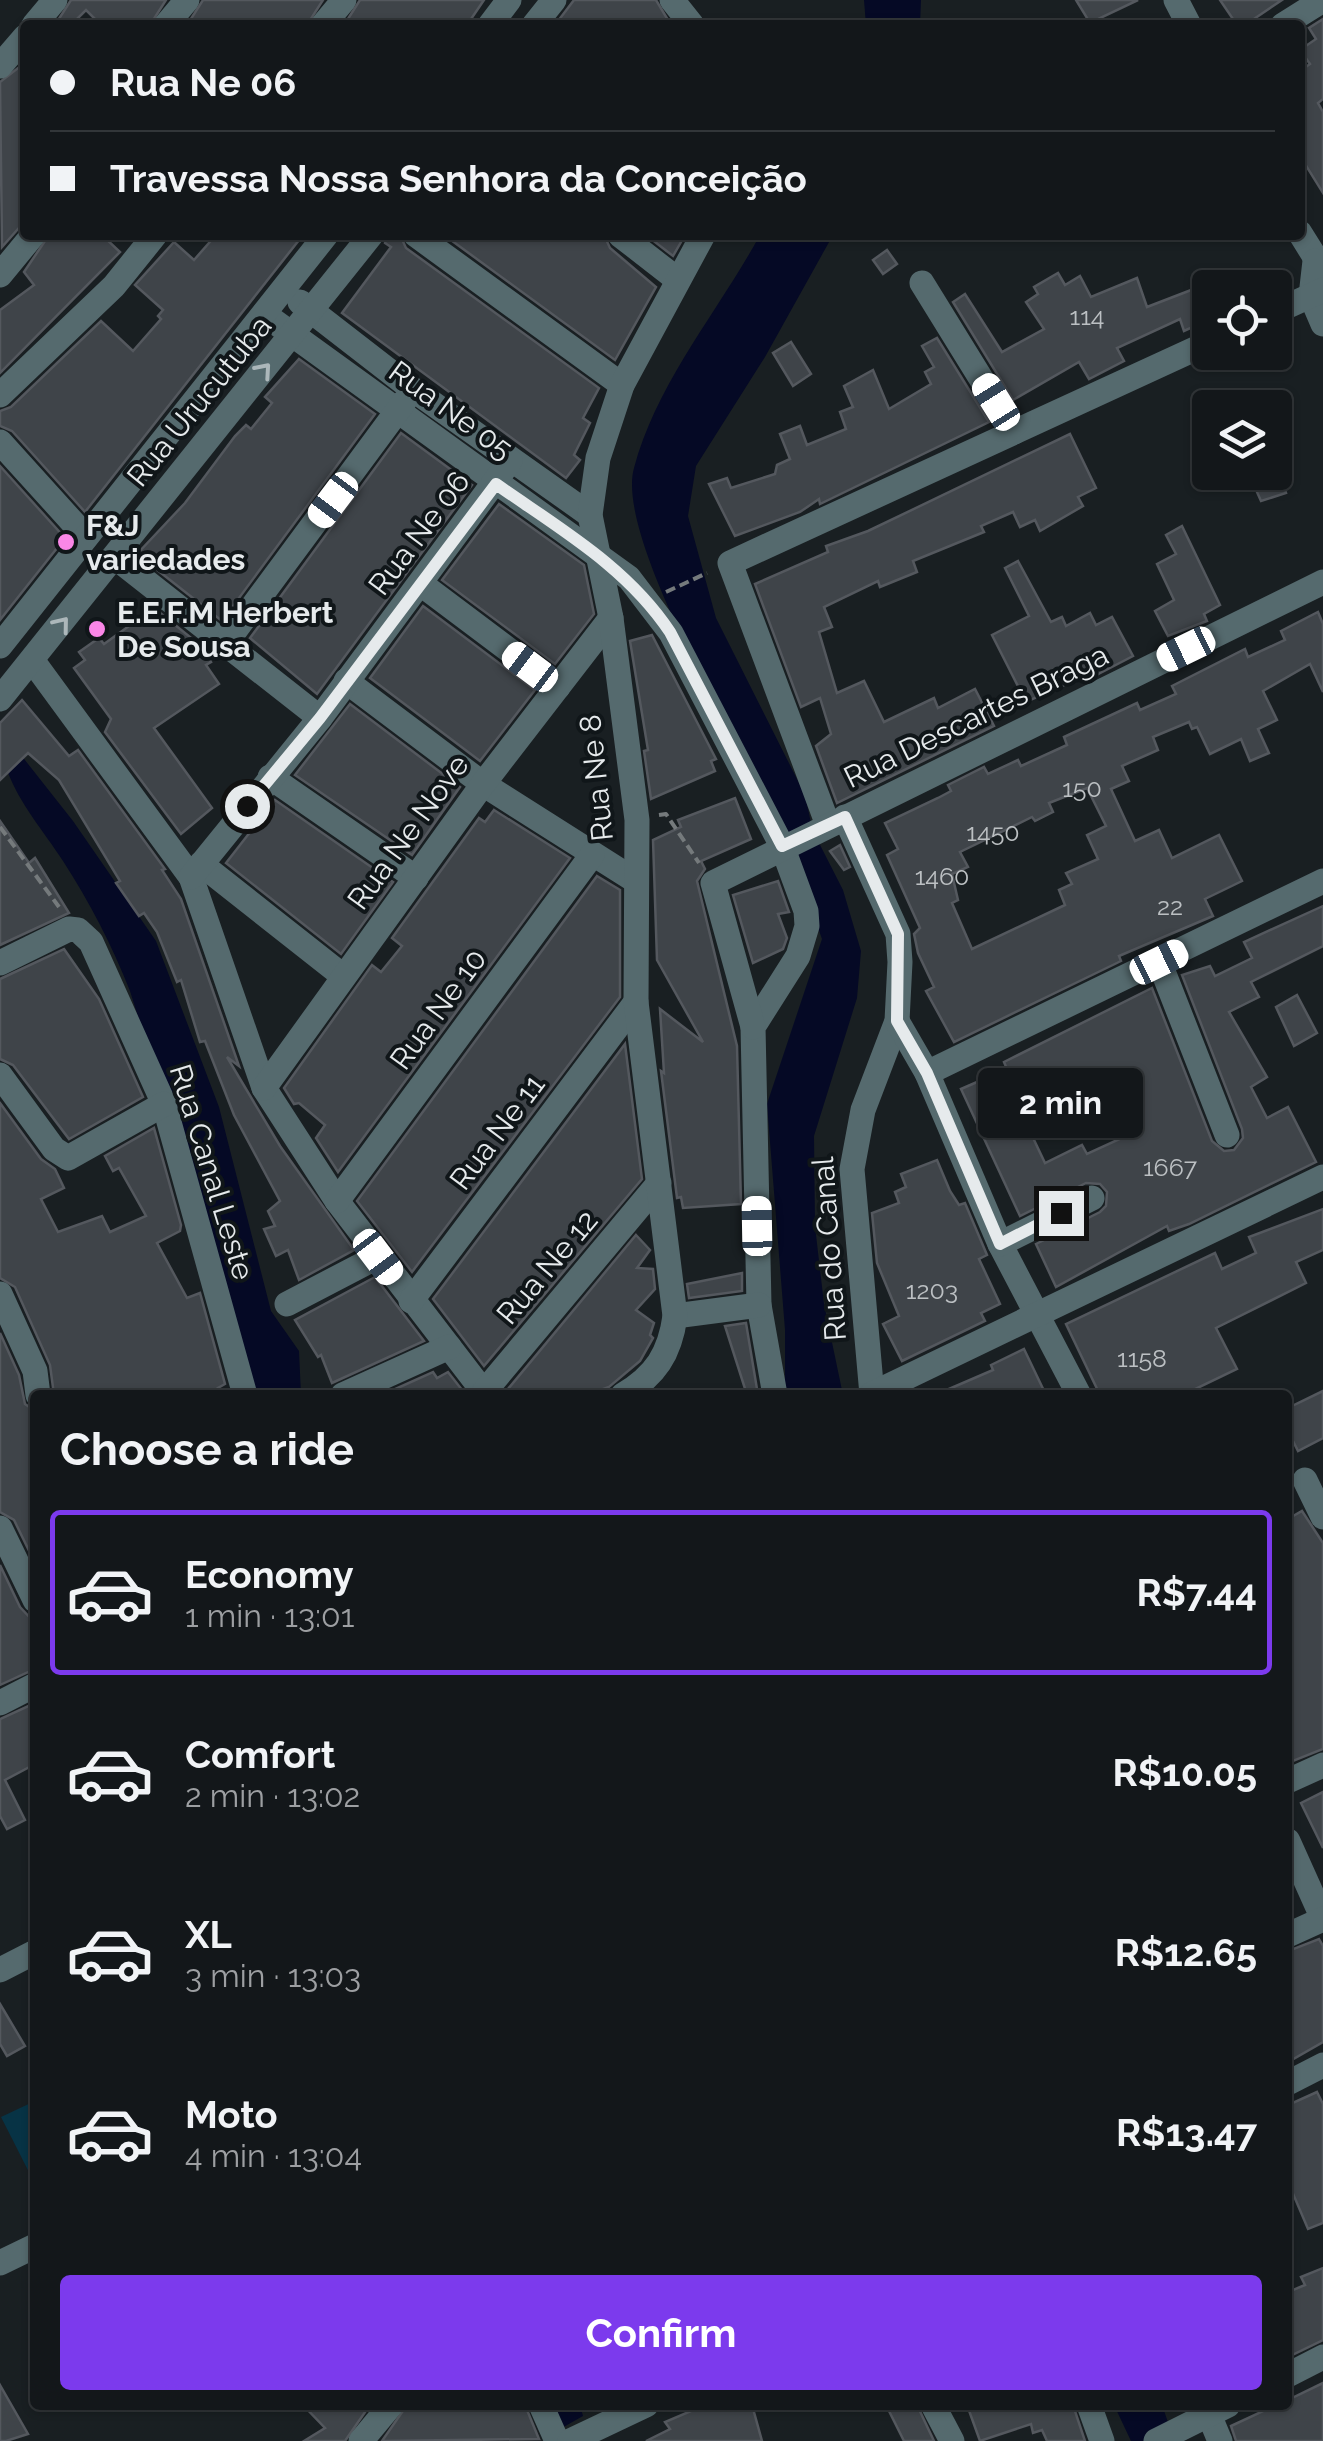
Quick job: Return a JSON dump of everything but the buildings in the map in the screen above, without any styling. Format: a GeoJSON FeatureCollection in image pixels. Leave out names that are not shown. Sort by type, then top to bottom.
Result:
{"type":"FeatureCollection","features":[{"type":"Feature","properties":{"kind":"street"},"geometry":{"type":"LineString","coordinates":[[38,20],[54,0]]}},
{"type":"Feature","properties":{"kind":"street"},"geometry":{"type":"LineString","coordinates":[[170,20],[188,0]]}},
{"type":"Feature","properties":{"kind":"street"},"geometry":{"type":"LineString","coordinates":[[328,20],[344,0]]}},
{"type":"Feature","properties":{"kind":"street"},"geometry":{"type":"LineString","coordinates":[[494,20],[509,0]]}},
{"type":"Feature","properties":{"kind":"street"},"geometry":{"type":"LineString","coordinates":[[672,0],[688,20]]}},
{"type":"Feature","properties":{"kind":"street"},"geometry":{"type":"LineString","coordinates":[[1291,20],[1323,0]]}},
{"type":"Feature","properties":{"kind":"street"},"geometry":{"type":"LineString","coordinates":[[0,66],[20,43]]}},
{"type":"Feature","properties":{"kind":"street"},"geometry":{"type":"LineString","coordinates":[[0,276],[29,240]]}},
{"type":"Feature","properties":{"kind":"street"},"geometry":{"type":"LineString","coordinates":[[0,394],[114,286],[151,240]]}},
{"type":"Feature","properties":{"kind":"street","name":"Rua Urucutuba"},"geometry":{"type":"LineString","coordinates":[[0,646],[322,240]]}},
{"type":"Feature","properties":{"kind":"street","name":"Rua Urucutuba"},"geometry":{"type":"LineString","coordinates":[[0,700],[367,240]]}},
{"type":"Feature","properties":{"kind":"street"},"geometry":{"type":"LineString","coordinates":[[423,240],[622,385]]}},
{"type":"Feature","properties":{"kind":"street"},"geometry":{"type":"LineString","coordinates":[[626,240],[678,280]]}},
{"type":"Feature","properties":{"kind":"street","name":"Rua Ne 8"},"geometry":{"type":"LineString","coordinates":[[674,1328],[636,1002],[637,820],[611,618],[590,514],[598,458],[622,385],[700,240]]}},
{"type":"Feature","properties":{"kind":"street"},"geometry":{"type":"LineString","coordinates":[[1304,240],[1319,266],[1317,293],[1323,324]]}},
{"type":"Feature","properties":{"kind":"street"},"geometry":{"type":"LineString","coordinates":[[922,282],[1014,432]]}},
{"type":"Feature","properties":{"kind":"street","name":"Rua Ne 05"},"geometry":{"type":"LineString","coordinates":[[285,288],[411,388],[590,514]]}},
{"type":"Feature","properties":{"kind":"street"},"geometry":{"type":"LineString","coordinates":[[1292,304],[1317,293]]}},
{"type":"Feature","properties":{"kind":"street","name":"Rua Ne 05"},"geometry":{"type":"LineString","coordinates":[[264,314],[629,578],[670,632],[782,846],[807,926],[798,956],[753,1028]]}},
{"type":"Feature","properties":{"kind":"street"},"geometry":{"type":"LineString","coordinates":[[722,566],[1192,350]]}},
{"type":"Feature","properties":{"kind":"street"},"geometry":{"type":"LineString","coordinates":[[225,644],[398,413],[411,388]]}},
{"type":"Feature","properties":{"kind":"street"},"geometry":{"type":"LineString","coordinates":[[0,442],[86,538]]}},
{"type":"Feature","properties":{"kind":"street","name":"Rua Ne 06"},"geometry":{"type":"LineString","coordinates":[[196,871],[320,718],[510,461]]}},
{"type":"Feature","properties":{"kind":"street"},"geometry":{"type":"LineString","coordinates":[[116,558],[320,718]]}},
{"type":"Feature","properties":{"kind":"street","name":"Rua do Canal"},"geometry":{"type":"LineString","coordinates":[[722,566],[836,821],[898,934],[897,1021],[856,1134],[852,1169],[872,1390]]}},
{"type":"Feature","properties":{"kind":"street","name":"Rua Descartes Braga"},"geometry":{"type":"LineString","coordinates":[[713,883],[1323,582]]}},
{"type":"Feature","properties":{"kind":"street"},"geometry":{"type":"LineString","coordinates":[[421,584],[558,687]]}},
{"type":"Feature","properties":{"kind":"street","name":"Rua Ne Nove"},"geometry":{"type":"LineString","coordinates":[[264,1088],[342,976],[611,618]]}},
{"type":"Feature","properties":{"kind":"street"},"geometry":{"type":"LineString","coordinates":[[32,660],[196,871],[342,976]]}},
{"type":"Feature","properties":{"kind":"street"},"geometry":{"type":"LineString","coordinates":[[346,681],[484,784],[636,881]]}},
{"type":"Feature","properties":{"kind":"street"},"geometry":{"type":"LineString","coordinates":[[270,777],[416,878]]}},
{"type":"Feature","properties":{"kind":"street","name":"Rua Ne 10"},"geometry":{"type":"LineString","coordinates":[[336,1202],[592,855]]}},
{"type":"Feature","properties":{"kind":"street"},"geometry":{"type":"LineString","coordinates":[[196,871],[264,1088],[336,1202],[482,1390]]}},
{"type":"Feature","properties":{"kind":"street"},"geometry":{"type":"LineString","coordinates":[[927,1073],[1323,881]]}},
{"type":"Feature","properties":{"kind":"street"},"geometry":{"type":"LineString","coordinates":[[713,883],[753,1028],[759,1304],[774,1390]]}},
{"type":"Feature","properties":{"kind":"street"},"geometry":{"type":"LineString","coordinates":[[0,962],[61,932],[78,930]]}},
{"type":"Feature","properties":{"kind":"street","name":"Rua Canal Leste"},"geometry":{"type":"LineString","coordinates":[[78,930],[91,942],[164,1104],[245,1390]]}},
{"type":"Feature","properties":{"kind":"street"},"geometry":{"type":"LineString","coordinates":[[1159,962],[1227,1135]]}},
{"type":"Feature","properties":{"kind":"street","name":"Rua Ne 11"},"geometry":{"type":"LineString","coordinates":[[411,1300],[636,1002]]}},
{"type":"Feature","properties":{"kind":"street"},"geometry":{"type":"LineString","coordinates":[[897,1021],[927,1073],[1000,1244],[1075,1390]]}},
{"type":"Feature","properties":{"kind":"street"},"geometry":{"type":"LineString","coordinates":[[0,1075],[54,1150],[68,1158],[164,1104]]}},
{"type":"Feature","properties":{"kind":"street"},"geometry":{"type":"LineString","coordinates":[[882,1390],[1323,1177]]}},
{"type":"Feature","properties":{"kind":"street","name":"Rua Ne 12"},"geometry":{"type":"LineString","coordinates":[[488,1390],[660,1183]]}},
{"type":"Feature","properties":{"kind":"street"},"geometry":{"type":"LineString","coordinates":[[1000,1244],[1092,1198]]}},
{"type":"Feature","properties":{"kind":"street"},"geometry":{"type":"LineString","coordinates":[[287,1304],[378,1257]]}},
{"type":"Feature","properties":{"kind":"street"},"geometry":{"type":"LineString","coordinates":[[0,1294],[34,1372],[37,1390]]}},
{"type":"Feature","properties":{"kind":"street"},"geometry":{"type":"LineString","coordinates":[[631,1390],[652,1376],[674,1328],[759,1304]]}},
{"type":"Feature","properties":{"kind":"street"},"geometry":{"type":"LineString","coordinates":[[354,1390],[449,1347]]}},
{"type":"Feature","properties":{"kind":"street"},"geometry":{"type":"LineString","coordinates":[[1305,1479],[1323,1518]]}},
{"type":"Feature","properties":{"kind":"street"},"geometry":{"type":"LineString","coordinates":[[0,1528],[30,1589]]}},
{"type":"Feature","properties":{"kind":"street"},"geometry":{"type":"LineString","coordinates":[[0,1703],[30,1688]]}},
{"type":"Feature","properties":{"kind":"street"},"geometry":{"type":"LineString","coordinates":[[1292,1779],[1323,1765]]}},
{"type":"Feature","properties":{"kind":"street"},"geometry":{"type":"LineString","coordinates":[[1292,1850],[1323,1919],[1292,1933]]}},
{"type":"Feature","properties":{"kind":"street"},"geometry":{"type":"LineString","coordinates":[[0,1970],[30,1955]]}},
{"type":"Feature","properties":{"kind":"street"},"geometry":{"type":"LineString","coordinates":[[1292,2081],[1323,2065]]}},
{"type":"Feature","properties":{"kind":"street"},"geometry":{"type":"LineString","coordinates":[[0,2264],[30,2249]]}},
{"type":"Feature","properties":{"kind":"street"},"geometry":{"type":"LineString","coordinates":[[1292,2373],[1323,2358]]}},
{"type":"Feature","properties":{"kind":"street"},"geometry":{"type":"LineString","coordinates":[[362,2441],[387,2410]]}},
{"type":"Feature","properties":{"kind":"street"},"geometry":{"type":"LineString","coordinates":[[543,2410],[556,2441]]}},
{"type":"Feature","properties":{"kind":"street"},"geometry":{"type":"LineString","coordinates":[[936,2410],[952,2441]]}},
{"type":"Feature","properties":{"kind":"street"},"geometry":{"type":"LineString","coordinates":[[1091,2410],[1102,2441]]}},
{"type":"Feature","properties":{"kind":"street"},"geometry":{"type":"LineString","coordinates":[[1156,2441],[1210,2410]]}},
{"type":"Feature","properties":{"kind":"street"},"geometry":{"type":"LineString","coordinates":[[1214,2410],[1220,2441]]}},
{"type":"Feature","properties":{"kind":"street"},"geometry":{"type":"LineString","coordinates":[[570,2441],[612,2412]]}},
{"type":"Feature","properties":{"kind":"path"},"geometry":{"type":"LineString","coordinates":[[659,595],[722,566]]}},
{"type":"Feature","properties":{"kind":"path"},"geometry":{"type":"LineString","coordinates":[[637,820],[666,814],[713,883]]}},
{"type":"Feature","properties":{"kind":"path"},"geometry":{"type":"LineString","coordinates":[[0,827],[78,930]]}},
{"type":"Feature","properties":{"kind":"shaded area"},"geometry":{"type":"Polygon","coordinates":[[[864,0],[921,0],[920,20],[866,20],[864,0]]]}},
{"type":"Feature","properties":{"kind":"shaded area"},"geometry":{"type":"Polygon","coordinates":[[[757,240],[830,240],[765,357],[696,466],[688,516],[716,618],[805,795],[811,823],[787,834],[689,651],[644,545],[633,501],[634,468],[657,406],[757,240]]]}},
{"type":"Feature","properties":{"kind":"shaded area"},"geometry":{"type":"Polygon","coordinates":[[[17,750],[73,821],[156,941],[219,1107],[271,1311],[299,1351],[301,1390],[254,1390],[130,991],[91,908],[25,806],[7,770],[17,750]]]}},
{"type":"Feature","properties":{"kind":"shaded area"},"geometry":{"type":"Polygon","coordinates":[[[818,841],[843,890],[861,951],[857,998],[814,1136],[815,1226],[824,1304],[842,1390],[785,1390],[785,1330],[767,1104],[822,939],[791,852],[818,841]]]}},
{"type":"Feature","properties":{"kind":"shaded area"},"geometry":{"type":"Polygon","coordinates":[[[30,2103],[30,2174],[1,2117],[30,2103]]]}},
{"type":"Feature","properties":{"kind":"shaded area"},"geometry":{"type":"Polygon","coordinates":[[[550,2410],[581,2410],[583,2416],[560,2429],[550,2410]]]}},
{"type":"Feature","properties":{"kind":"shaded area"},"geometry":{"type":"Polygon","coordinates":[[[1116,2410],[1164,2410],[1170,2428],[1143,2441],[1131,2441],[1116,2410]]]}},
{"type":"Feature","properties":{"kind":"place","name":"F&J variedades"},"geometry":{"type":"Point","coordinates":[66,542]}},
{"type":"Feature","properties":{"kind":"place","name":"E.E.F.M Herbert De Sousa"},"geometry":{"type":"Point","coordinates":[97,629]}},
{"type":"Feature","properties":{"kind":"route"},"geometry":{"type":"LineString","coordinates":[[247,806],[320,718],[496,484],[629,578],[649,600],[670,632],[782,846],[845,817],[898,934],[897,1021],[927,1073],[1000,1244],[1061,1213]]}}]}
